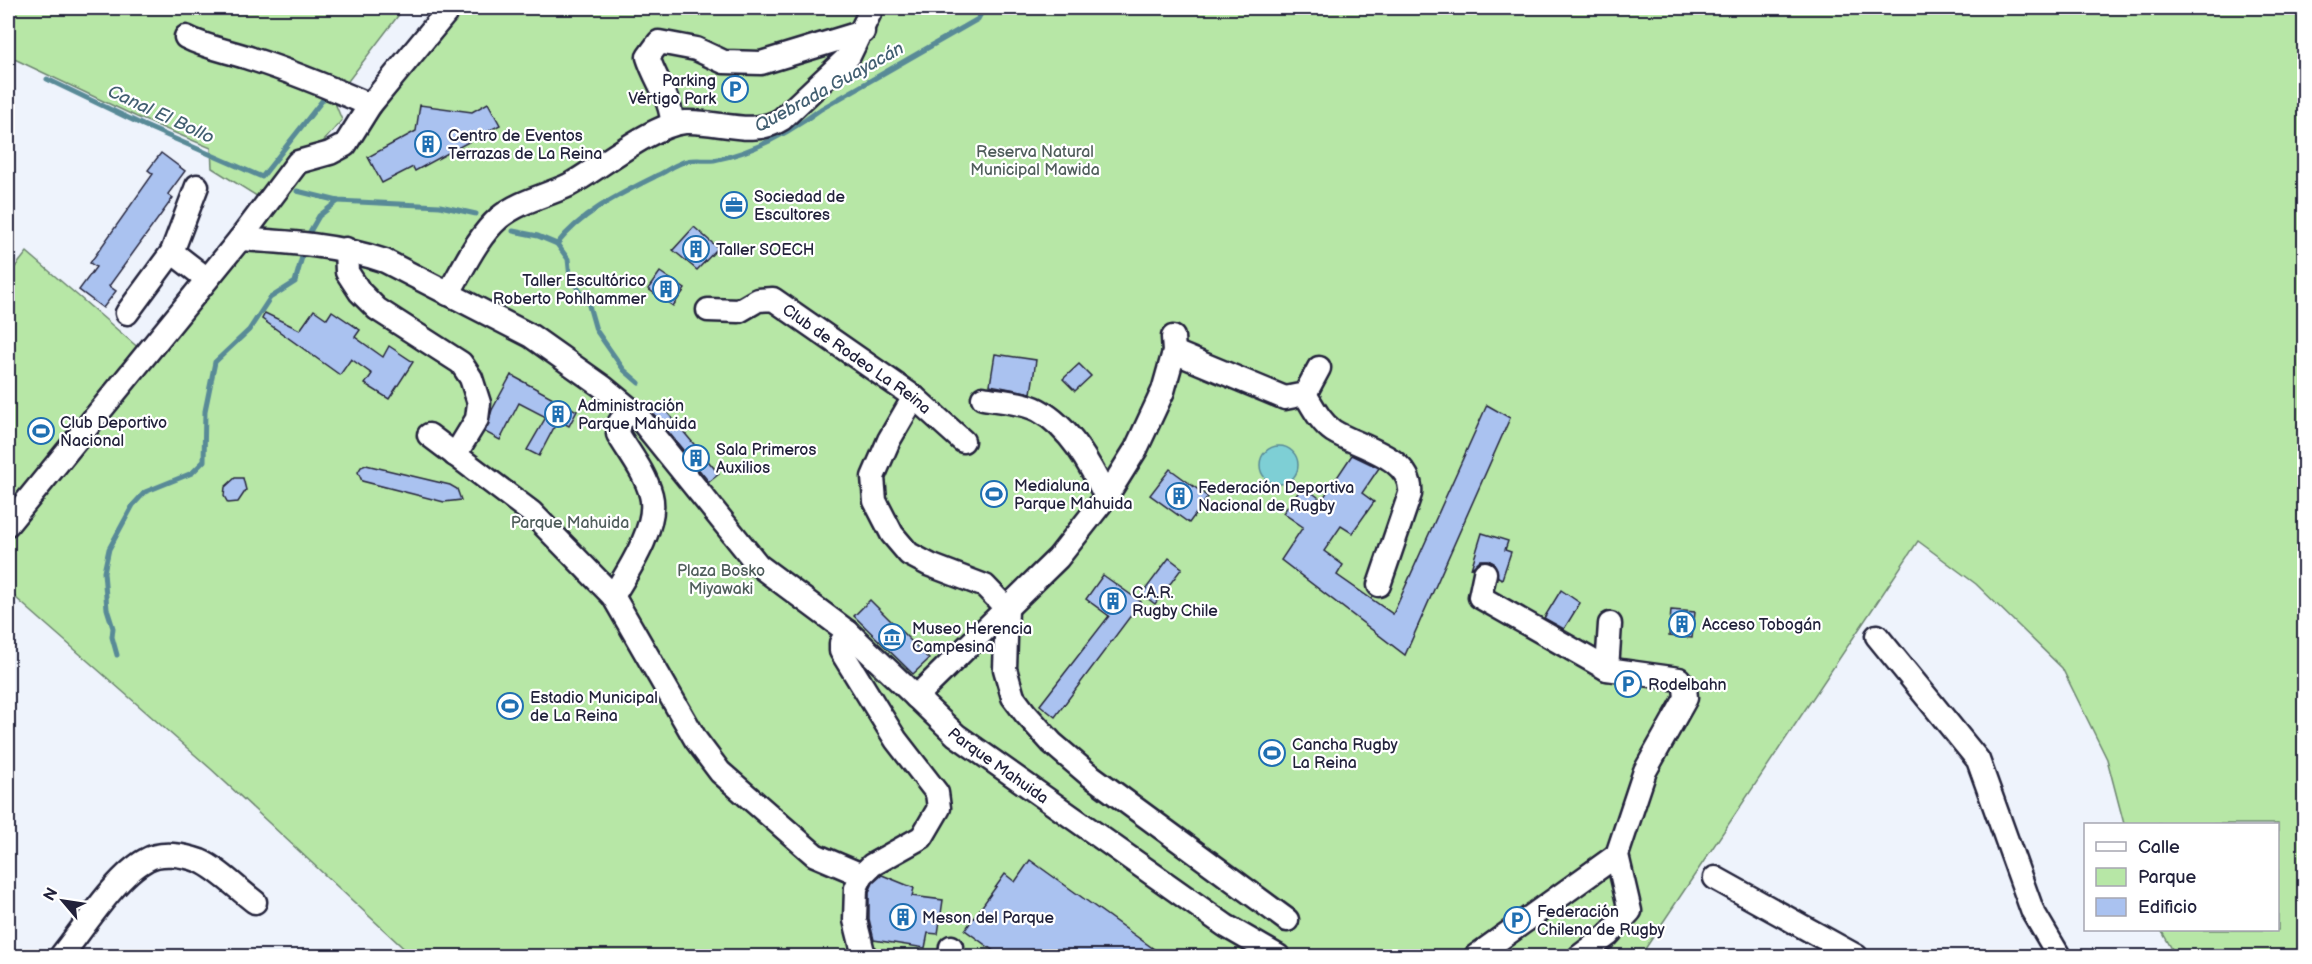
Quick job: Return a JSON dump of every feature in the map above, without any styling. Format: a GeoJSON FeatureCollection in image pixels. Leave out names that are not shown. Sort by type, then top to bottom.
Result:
{"type":"FeatureCollection","features":[{"type":"Feature","properties":{"kind":"street"},"geometry":{"type":"LineString","coordinates":[[8,524],[240,239],[298,162],[330,153],[345,145],[370,105],[450,8]]}},
{"type":"Feature","properties":{"kind":"street"},"geometry":{"type":"LineString","coordinates":[[448,294],[488,230],[499,217],[519,205],[568,185],[637,142],[672,124],[686,122],[756,129],[770,127],[812,93],[849,56],[863,32],[872,8]]}},
{"type":"Feature","properties":{"kind":"street"},"geometry":{"type":"LineString","coordinates":[[672,124],[672,110],[654,76],[648,57],[659,42],[696,49],[724,62],[761,63],[863,32]]}},
{"type":"Feature","properties":{"kind":"street"},"geometry":{"type":"LineString","coordinates":[[186,37],[205,47],[249,58],[307,77],[370,105]]}},
{"type":"Feature","properties":{"kind":"street"},"geometry":{"type":"LineString","coordinates":[[127,313],[172,252],[197,186]]}},
{"type":"Feature","properties":{"kind":"street","name":"Parque Mahuida"},"geometry":{"type":"LineString","coordinates":[[240,239],[346,249],[385,261],[531,336],[630,409],[758,565],[848,632],[956,735],[1226,926],[1278,957]]}},
{"type":"Feature","properties":{"kind":"street"},"geometry":{"type":"LineString","coordinates":[[346,249],[347,272],[360,292],[377,309],[461,363],[471,378],[479,403],[477,419],[455,455]]}},
{"type":"Feature","properties":{"kind":"street"},"geometry":{"type":"LineString","coordinates":[[172,252],[207,279]]}},
{"type":"Feature","properties":{"kind":"street","name":"Club de Rodeo La Reina"},"geometry":{"type":"LineString","coordinates":[[708,310],[739,311],[758,300],[772,299],[914,397],[963,441]]}},
{"type":"Feature","properties":{"kind":"street"},"geometry":{"type":"LineString","coordinates":[[916,697],[1058,558],[1106,497],[1136,449],[1164,391],[1174,344],[1285,398],[1305,394]]}},
{"type":"Feature","properties":{"kind":"street"},"geometry":{"type":"LineString","coordinates":[[1305,394],[1318,368]]}},
{"type":"Feature","properties":{"kind":"street"},"geometry":{"type":"LineString","coordinates":[[1305,394],[1316,413],[1332,430],[1402,467],[1411,482],[1410,494],[1379,585]]}},
{"type":"Feature","properties":{"kind":"street"},"geometry":{"type":"LineString","coordinates":[[914,397],[889,440],[873,477],[875,501],[892,534],[909,554],[930,565],[985,586],[1006,609],[1005,669],[1013,697],[1052,742],[1088,773],[1287,920]]}},
{"type":"Feature","properties":{"kind":"street"},"geometry":{"type":"LineString","coordinates":[[983,398],[1038,410],[1064,431],[1091,467],[1106,497]]}},
{"type":"Feature","properties":{"kind":"street"},"geometry":{"type":"LineString","coordinates":[[613,596],[629,569],[652,517],[651,495],[640,470],[618,434],[620,422],[630,409]]}},
{"type":"Feature","properties":{"kind":"street"},"geometry":{"type":"LineString","coordinates":[[429,435],[531,512],[613,596],[696,740],[720,772],[815,855],[862,875]]}},
{"type":"Feature","properties":{"kind":"street"},"geometry":{"type":"LineString","coordinates":[[1485,573],[1480,597],[1607,669],[1679,679],[1684,687],[1686,698],[1645,771],[1617,855],[1630,911],[1608,935],[1580,957]]}},
{"type":"Feature","properties":{"kind":"street"},"geometry":{"type":"LineString","coordinates":[[1607,669],[1610,624]]}},
{"type":"Feature","properties":{"kind":"street"},"geometry":{"type":"LineString","coordinates":[[848,632],[841,643],[841,651],[896,740],[938,793],[939,808],[921,837],[872,865],[862,875],[856,888],[855,920],[864,957]]}},
{"type":"Feature","properties":{"kind":"street"},"geometry":{"type":"LineString","coordinates":[[1877,636],[1978,760],[2032,910],[2060,957]]}},
{"type":"Feature","properties":{"kind":"street"},"geometry":{"type":"LineString","coordinates":[[61,957],[123,878],[146,860],[161,855],[183,856],[201,861],[255,902]]}},
{"type":"Feature","properties":{"kind":"street"},"geometry":{"type":"LineString","coordinates":[[1476,957],[1617,855]]}},
{"type":"Feature","properties":{"kind":"street"},"geometry":{"type":"LineString","coordinates":[[1715,878],[1856,957]]}},
{"type":"Feature","properties":{"kind":"green space","name":"Parque Mahuida"},"geometry":{"type":"Polygon","coordinates":[[[8,8],[404,8],[332,102],[335,103],[342,120],[322,143],[337,161],[371,125],[462,8],[2304,8],[2304,956],[2176,956],[2162,931],[2279,931],[2279,823],[2124,823],[2107,759],[2062,668],[1976,584],[1918,541],[1645,949],[1656,956],[412,956],[211,769],[8,591],[8,540],[276,208],[212,168],[211,148],[137,117],[8,56],[8,8]]]}},
{"type":"Feature","properties":{"kind":"green space","name":"Club Deportivo Nacional"},"geometry":{"type":"Polygon","coordinates":[[[27,252],[141,350],[8,513],[8,276],[27,252]]]}},
{"type":"Feature","properties":{"kind":"water"},"geometry":{"type":"Polygon","coordinates":[[[1279,446],[1286,447],[1292,452],[1297,458],[1297,472],[1292,478],[1286,483],[1279,484],[1272,483],[1266,478],[1261,472],[1260,465],[1261,458],[1266,452],[1272,447],[1279,446]]]}},
{"type":"Feature","properties":{"kind":"building","name":"Centro de Eventos Terrazas de La Reina"},"geometry":{"type":"Polygon","coordinates":[[[488,103],[500,125],[415,171],[413,167],[382,183],[368,157],[416,131],[420,105],[472,112],[488,103]]]}},
{"type":"Feature","properties":{"kind":"building"},"geometry":{"type":"Polygon","coordinates":[[[161,153],[185,171],[168,194],[173,198],[109,286],[116,291],[103,308],[79,290],[96,267],[90,263],[153,174],[148,170],[161,153]]]}},
{"type":"Feature","properties":{"kind":"building","name":"Taller SOECH"},"geometry":{"type":"Polygon","coordinates":[[[694,227],[718,248],[697,270],[673,250],[694,227]]]}},
{"type":"Feature","properties":{"kind":"building","name":"Taller Escultórico Roberto Pohlhammer"},"geometry":{"type":"Polygon","coordinates":[[[660,272],[685,289],[673,306],[648,289],[660,272]]]}},
{"type":"Feature","properties":{"kind":"building"},"geometry":{"type":"Polygon","coordinates":[[[314,310],[327,319],[332,311],[360,330],[355,337],[383,357],[389,346],[413,362],[389,399],[365,384],[372,374],[351,359],[340,375],[262,319],[265,313],[300,330],[314,310]]]}},
{"type":"Feature","properties":{"kind":"building"},"geometry":{"type":"Polygon","coordinates":[[[995,354],[1036,360],[1031,393],[990,385],[995,354]]]}},
{"type":"Feature","properties":{"kind":"building"},"geometry":{"type":"Polygon","coordinates":[[[1079,364],[1091,376],[1075,391],[1063,379],[1079,364]]]}},
{"type":"Feature","properties":{"kind":"building","name":"Administración Parque Mahuida"},"geometry":{"type":"Polygon","coordinates":[[[511,375],[577,411],[569,426],[558,420],[539,456],[527,450],[546,417],[519,403],[500,440],[485,432],[492,410],[511,375]]]}},
{"type":"Feature","properties":{"kind":"building"},"geometry":{"type":"Polygon","coordinates":[[[661,405],[719,474],[709,482],[653,413],[661,405]]]}},
{"type":"Feature","properties":{"kind":"building"},"geometry":{"type":"Polygon","coordinates":[[[1487,405],[1510,418],[1405,655],[1281,560],[1303,527],[1283,513],[1303,486],[1322,500],[1352,455],[1379,468],[1362,493],[1374,502],[1352,533],[1341,526],[1324,551],[1343,565],[1337,575],[1393,614],[1487,405]]]}},
{"type":"Feature","properties":{"kind":"building"},"geometry":{"type":"Polygon","coordinates":[[[366,465],[450,485],[457,489],[461,500],[444,502],[362,481],[358,472],[366,465]]]}},
{"type":"Feature","properties":{"kind":"building","name":"Federación Deportiva Nacional de Rugby"},"geometry":{"type":"Polygon","coordinates":[[[1170,469],[1208,497],[1189,523],[1150,495],[1170,469]]]}},
{"type":"Feature","properties":{"kind":"building"},"geometry":{"type":"Polygon","coordinates":[[[235,478],[243,478],[246,490],[238,502],[228,503],[224,496],[225,487],[235,478]]]}},
{"type":"Feature","properties":{"kind":"building"},"geometry":{"type":"Polygon","coordinates":[[[1482,533],[1508,541],[1505,550],[1511,552],[1502,579],[1498,577],[1494,563],[1488,560],[1480,560],[1471,569],[1482,533]]]}},
{"type":"Feature","properties":{"kind":"building"},"geometry":{"type":"Polygon","coordinates":[[[1169,558],[1182,568],[1155,604],[1142,594],[1169,558]]]}},
{"type":"Feature","properties":{"kind":"building"},"geometry":{"type":"Polygon","coordinates":[[[1103,575],[1141,602],[1055,717],[1040,705],[1109,616],[1086,599],[1103,575]]]}},
{"type":"Feature","properties":{"kind":"building"},"geometry":{"type":"Polygon","coordinates":[[[1561,590],[1580,603],[1564,629],[1544,618],[1561,590]]]}},
{"type":"Feature","properties":{"kind":"building","name":"Museo Herencia Campesina"},"geometry":{"type":"Polygon","coordinates":[[[870,600],[929,659],[913,674],[854,616],[870,600]]]}},
{"type":"Feature","properties":{"kind":"building","name":"Acceso Tobogán"},"geometry":{"type":"Polygon","coordinates":[[[1671,610],[1695,612],[1692,638],[1669,636],[1671,610]]]}},
{"type":"Feature","properties":{"kind":"building"},"geometry":{"type":"Polygon","coordinates":[[[1030,860],[1165,957],[1002,957],[965,930],[1005,874],[1015,882],[1030,860]]]}},
{"type":"Feature","properties":{"kind":"building","name":"Meson del Parque"},"geometry":{"type":"Polygon","coordinates":[[[882,875],[914,888],[912,896],[943,900],[938,934],[928,933],[925,948],[874,940],[869,919],[869,892],[873,883],[882,875]]]}},
{"type":"Feature","properties":{"kind":"waterway","name":"Quebrada Guayacán"},"geometry":{"type":"LineString","coordinates":[[557,244],[579,222],[617,196],[683,162],[728,157],[756,147],[784,133],[821,109],[978,19],[984,8]]}},
{"type":"Feature","properties":{"kind":"waterway","name":"Canal El Bollo"},"geometry":{"type":"LineString","coordinates":[[47,79],[143,125],[262,177],[325,97]]}},
{"type":"Feature","properties":{"kind":"waterway","name":"Canal El Bollo"},"geometry":{"type":"LineString","coordinates":[[297,191],[338,201],[440,206],[476,214]]}},
{"type":"Feature","properties":{"kind":"waterway"},"geometry":{"type":"LineString","coordinates":[[308,235],[319,216],[338,201]]}},
{"type":"Feature","properties":{"kind":"waterway","name":"Canal El Bollo"},"geometry":{"type":"LineString","coordinates":[[513,231],[538,236],[557,244],[568,259],[570,278],[588,302],[596,330],[624,370],[639,383]]}},
{"type":"Feature","properties":{"kind":"waterway"},"geometry":{"type":"LineString","coordinates":[[117,655],[112,637],[113,628],[107,609],[104,572],[109,549],[133,505],[145,492],[192,473],[204,461],[205,411],[215,362],[249,330],[270,298],[295,282],[302,257]]}},
{"type":"Feature","properties":{"kind":"place","name":"Parking Vértigo Park"},"geometry":{"type":"Point","coordinates":[735,89]}},
{"type":"Feature","properties":{"kind":"place","name":"Centro de Eventos Terrazas de La Reina"},"geometry":{"type":"Point","coordinates":[428,144]}},
{"type":"Feature","properties":{"kind":"place","name":"Sociedad de Escultores"},"geometry":{"type":"Point","coordinates":[734,205]}},
{"type":"Feature","properties":{"kind":"place","name":"Taller SOECH"},"geometry":{"type":"Point","coordinates":[696,249]}},
{"type":"Feature","properties":{"kind":"place","name":"Taller Escultórico Roberto Pohlhammer"},"geometry":{"type":"Point","coordinates":[666,289]}},
{"type":"Feature","properties":{"kind":"place","name":"Administración Parque Mahuida"},"geometry":{"type":"Point","coordinates":[558,414]}},
{"type":"Feature","properties":{"kind":"place","name":"Club Deportivo Nacional"},"geometry":{"type":"Point","coordinates":[41,431]}},
{"type":"Feature","properties":{"kind":"place","name":"Sala Primeros Auxilios"},"geometry":{"type":"Point","coordinates":[696,458]}},
{"type":"Feature","properties":{"kind":"place","name":"Medialuna Parque Mahuida"},"geometry":{"type":"Point","coordinates":[994,494]}},
{"type":"Feature","properties":{"kind":"place","name":"Federación Deportiva Nacional de Rugby"},"geometry":{"type":"Point","coordinates":[1179,496]}},
{"type":"Feature","properties":{"kind":"place","name":"C.A.R. Rugby Chile"},"geometry":{"type":"Point","coordinates":[1113,601]}},
{"type":"Feature","properties":{"kind":"place","name":"Acceso Tobogán"},"geometry":{"type":"Point","coordinates":[1682,624]}},
{"type":"Feature","properties":{"kind":"place","name":"Museo Herencia Campesina"},"geometry":{"type":"Point","coordinates":[892,637]}},
{"type":"Feature","properties":{"kind":"place","name":"Rodelbahn"},"geometry":{"type":"Point","coordinates":[1628,684]}},
{"type":"Feature","properties":{"kind":"place","name":"Estadio Municipal de La Reina"},"geometry":{"type":"Point","coordinates":[510,706]}},
{"type":"Feature","properties":{"kind":"place","name":"Cancha Rugby La Reina"},"geometry":{"type":"Point","coordinates":[1272,753]}},
{"type":"Feature","properties":{"kind":"place","name":"Meson del Parque"},"geometry":{"type":"Point","coordinates":[903,917]}},
{"type":"Feature","properties":{"kind":"place","name":"Federación Chilena de Rugby"},"geometry":{"type":"Point","coordinates":[1517,920]}},
{"type":"Feature","properties":{"kind":"park label","name":"Reserva Natural Municipal Mawida"},"geometry":{"type":"Point","coordinates":[1035,160]}},
{"type":"Feature","properties":{"kind":"park label","name":"Plaza Bosko Miyawaki"},"geometry":{"type":"Point","coordinates":[721,579]}}]}
